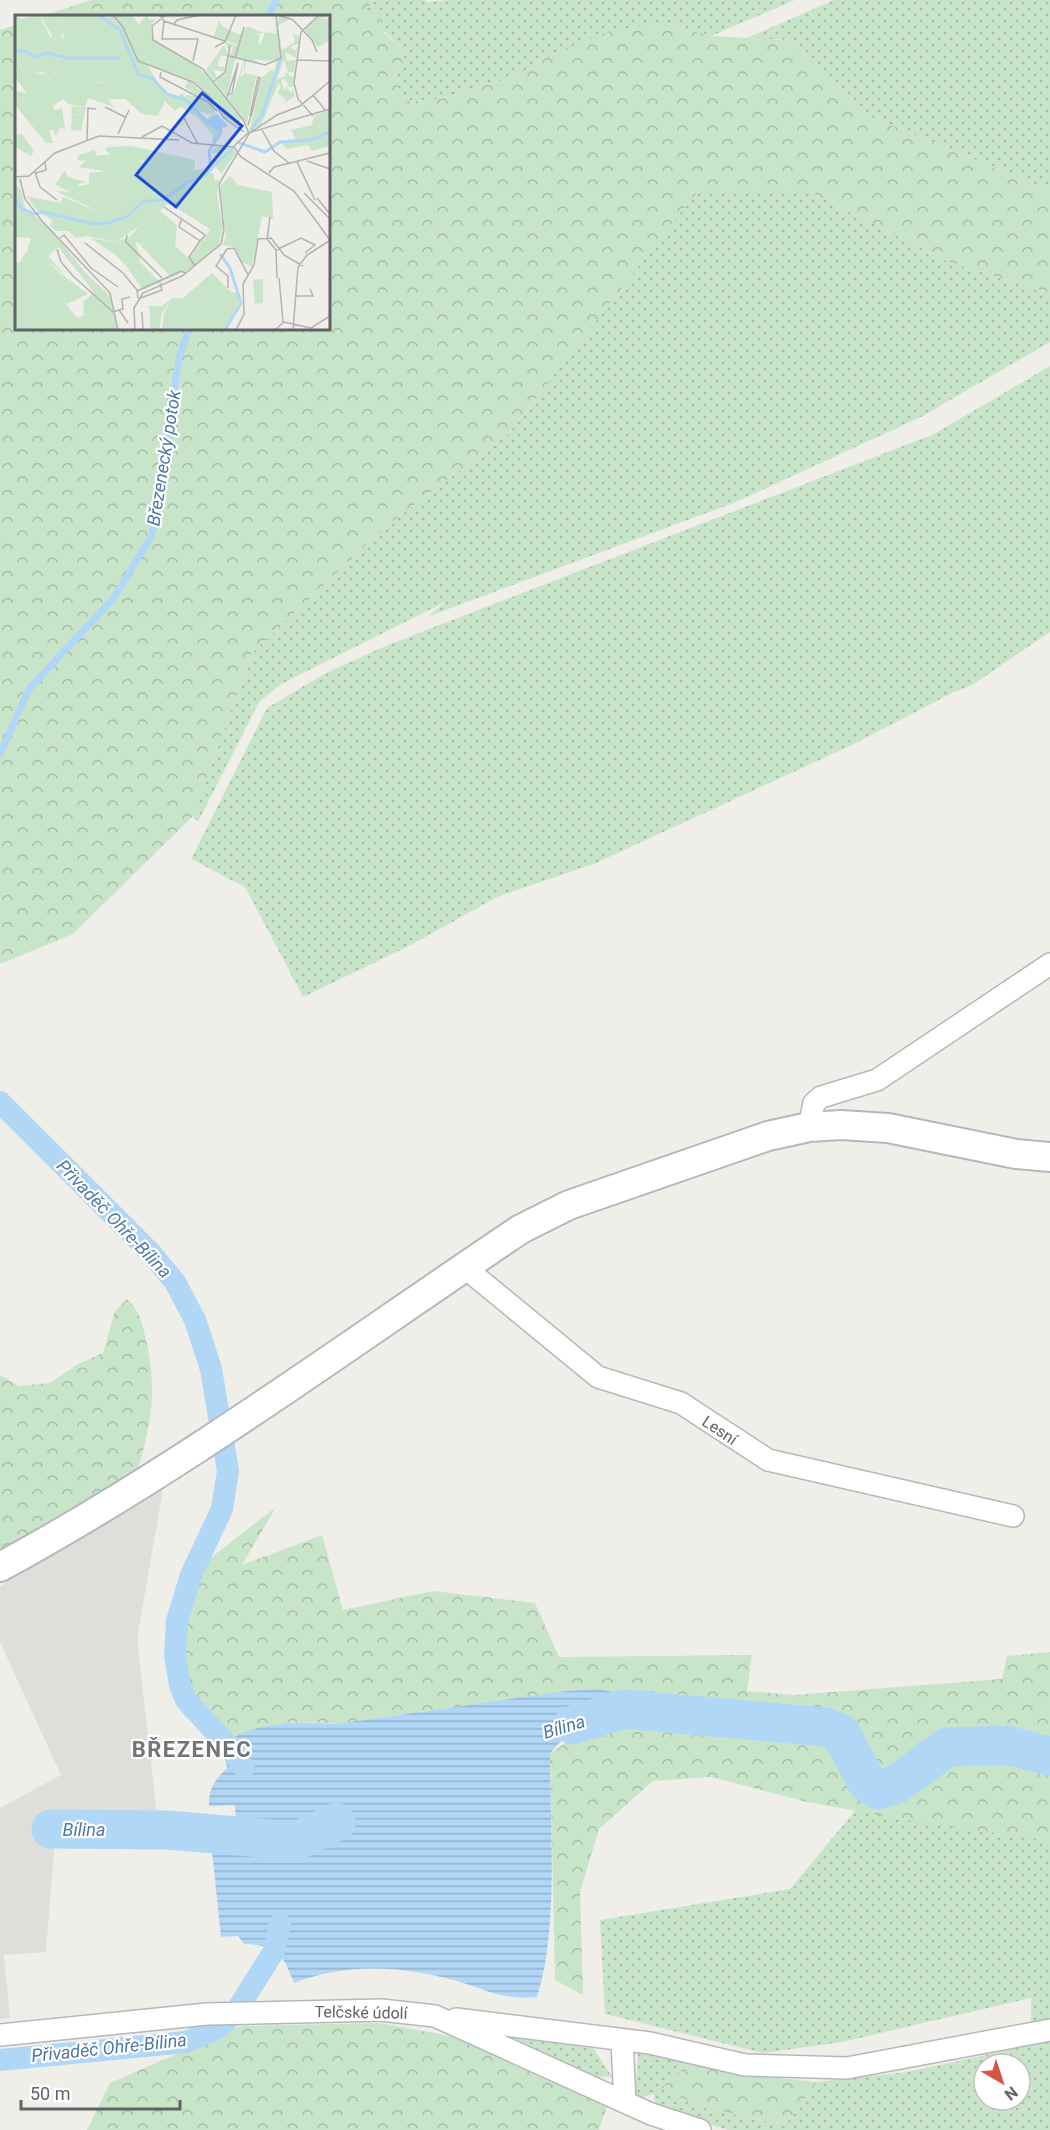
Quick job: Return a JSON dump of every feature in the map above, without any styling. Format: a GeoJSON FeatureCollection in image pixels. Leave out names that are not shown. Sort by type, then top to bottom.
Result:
{"type":"FeatureCollection","features":[{"type":"Feature","properties":{"kind":"street"},"geometry":{"type":"LineString","coordinates":[[809,1127],[814,1103],[821,1097],[877,1080],[1050,964]]}},
{"type":"Feature","properties":{"kind":"street"},"geometry":{"type":"LineString","coordinates":[[0,1567],[138,1486],[242,1420],[521,1229],[569,1205],[768,1136],[809,1127],[841,1125],[888,1128],[1016,1154],[1050,1157]]}},
{"type":"Feature","properties":{"kind":"street","name":"Lesní"},"geometry":{"type":"LineString","coordinates":[[464,1267],[598,1377],[681,1403],[768,1461],[1013,1516]]}},
{"type":"Feature","properties":{"kind":"street","name":"Telčské údolí"},"geometry":{"type":"LineString","coordinates":[[0,2035],[207,2014],[381,2010],[435,2016],[651,2114],[700,2130]]}},
{"type":"Feature","properties":{"kind":"street"},"geometry":{"type":"LineString","coordinates":[[435,2016],[650,2043],[745,2065],[847,2068],[1050,2030]]}},
{"type":"Feature","properties":{"kind":"street"},"geometry":{"type":"LineString","coordinates":[[621,2041],[625,2102]]}},
{"type":"Feature","properties":{"kind":"shaded area"},"geometry":{"type":"Polygon","coordinates":[[[149,1488],[163,1489],[137,1639],[157,1816],[51,1821],[55,1839],[46,1952],[4,1955],[10,2018],[0,2019],[0,1808],[61,1775],[0,1642],[0,1587],[16,1574],[47,1557],[149,1488]]]}},
{"type":"Feature","properties":{"kind":"green space"},"geometry":{"type":"Polygon","coordinates":[[[92,0],[373,0],[364,12],[379,14],[383,32],[402,48],[403,63],[394,79],[405,101],[439,99],[514,77],[557,52],[613,30],[663,23],[711,36],[788,40],[873,118],[1050,190],[1050,293],[949,262],[810,192],[697,192],[507,435],[386,526],[252,653],[193,816],[73,934],[0,964],[0,30],[15,25],[15,330],[330,330],[330,15],[44,15],[92,0]]]}},
{"type":"Feature","properties":{"kind":"green space"},"geometry":{"type":"Polygon","coordinates":[[[373,0],[424,0],[429,2],[447,0],[795,0],[711,36],[663,23],[557,52],[514,77],[439,99],[405,101],[394,79],[403,63],[402,48],[363,12],[373,0]]]}},
{"type":"Feature","properties":{"kind":"green space"},"geometry":{"type":"Polygon","coordinates":[[[834,0],[1050,0],[1050,190],[873,118],[788,40],[747,38],[834,0]]]}},
{"type":"Feature","properties":{"kind":"green space"},"geometry":{"type":"Polygon","coordinates":[[[697,191],[810,192],[949,262],[1050,293],[1050,342],[921,417],[736,502],[427,617],[447,601],[281,684],[259,702],[198,822],[193,816],[252,653],[386,526],[507,435],[697,191]]]}},
{"type":"Feature","properties":{"kind":"green space"},"geometry":{"type":"Polygon","coordinates":[[[1050,366],[1050,632],[972,685],[852,745],[596,863],[497,897],[411,945],[303,997],[245,887],[191,859],[267,708],[324,674],[390,644],[934,434],[1050,366]]]}},
{"type":"Feature","properties":{"kind":"green space"},"geometry":{"type":"Polygon","coordinates":[[[127,1299],[135,1308],[142,1323],[152,1376],[149,1426],[135,1478],[0,1557],[0,1375],[19,1386],[50,1383],[78,1364],[103,1353],[115,1311],[127,1299]]]}},
{"type":"Feature","properties":{"kind":"green space"},"geometry":{"type":"Polygon","coordinates":[[[276,1507],[242,1565],[322,1535],[343,1610],[433,1591],[535,1603],[559,1657],[752,1655],[747,1691],[794,1695],[1002,1679],[1007,1656],[1050,1652],[1050,1841],[906,1820],[807,1802],[711,1777],[653,1781],[599,1829],[580,1892],[583,1995],[555,1980],[550,1754],[577,1734],[598,1689],[566,1691],[336,1724],[307,1722],[281,1724],[229,1740],[190,1699],[185,1685],[180,1647],[182,1618],[199,1567],[276,1507]]]}},
{"type":"Feature","properties":{"kind":"green space"},"geometry":{"type":"Polygon","coordinates":[[[1050,1776],[1050,2028],[1031,2032],[1031,1998],[842,2042],[763,2053],[605,2014],[600,1920],[790,1889],[860,1805],[1050,1776]]]}},
{"type":"Feature","properties":{"kind":"green space"},"geometry":{"type":"Polygon","coordinates":[[[381,2023],[460,2038],[607,2106],[599,2130],[87,2130],[110,2083],[241,2026],[381,2023]]]}},
{"type":"Feature","properties":{"kind":"green space"},"geometry":{"type":"Polygon","coordinates":[[[491,2032],[594,2049],[612,2077],[592,2077],[491,2032]]]}},
{"type":"Feature","properties":{"kind":"green space"},"geometry":{"type":"Polygon","coordinates":[[[1050,2041],[1050,2130],[729,2130],[656,2109],[654,2094],[635,2099],[638,2052],[657,2053],[692,2061],[661,2088],[700,2107],[785,2125],[817,2082],[907,2072],[972,2058],[972,2112],[1032,2112],[1032,2052],[999,2052],[1050,2041]]]}},
{"type":"Feature","properties":{"kind":"green space"},"geometry":{"type":"Polygon","coordinates":[[[692,2061],[756,2076],[817,2082],[785,2125],[700,2107],[661,2088],[692,2061]]]}},
{"type":"Feature","properties":{"kind":"water"},"geometry":{"type":"Polygon","coordinates":[[[598,1689],[618,1693],[623,1709],[620,1726],[609,1733],[593,1737],[570,1736],[558,1744],[550,1754],[551,1910],[544,1970],[537,1997],[505,1996],[437,1976],[396,1970],[355,1969],[314,1976],[294,1983],[282,1958],[271,1949],[244,1944],[238,1936],[221,1937],[212,1851],[285,1851],[286,1833],[209,1823],[210,1821],[236,1819],[235,1805],[209,1806],[213,1785],[227,1768],[223,1746],[234,1738],[261,1727],[277,1724],[336,1724],[566,1691],[598,1689]]]}},
{"type":"Feature","properties":{"kind":"waterway","name":"Březenecký potok"},"geometry":{"type":"LineString","coordinates":[[269,15],[276,0]]}},
{"type":"Feature","properties":{"kind":"waterway","name":"Březenecký potok"},"geometry":{"type":"LineString","coordinates":[[0,754],[29,689],[113,599],[152,535],[179,358],[188,330]]}},
{"type":"Feature","properties":{"kind":"waterway","name":"Přivaděč Ohře-Bílina"},"geometry":{"type":"LineString","coordinates":[[0,1102],[150,1252],[175,1282],[195,1320],[211,1369],[228,1471],[222,1509],[191,1575],[177,1621],[175,1656],[180,1685],[186,1700],[229,1747],[244,1768]]}},
{"type":"Feature","properties":{"kind":"waterway","name":"Bílina"},"geometry":{"type":"LineString","coordinates":[[573,1725],[623,1709],[825,1727],[841,1733],[866,1781],[878,1790],[897,1784],[947,1747],[1006,1745],[1050,1756]]}},
{"type":"Feature","properties":{"kind":"waterway","name":"Bílina"},"geometry":{"type":"LineString","coordinates":[[51,1829],[167,1830],[297,1841],[336,1822]]}},
{"type":"Feature","properties":{"kind":"waterway","name":"Přivaděč Ohře-Bílina"},"geometry":{"type":"LineString","coordinates":[[0,2060],[186,2042],[218,2028],[235,2013],[274,1951],[280,1923]]}},
{"type":"Feature","properties":{"kind":"district","name":"BŘEZENEC"},"geometry":{"type":"Point","coordinates":[192,1749]}}]}
